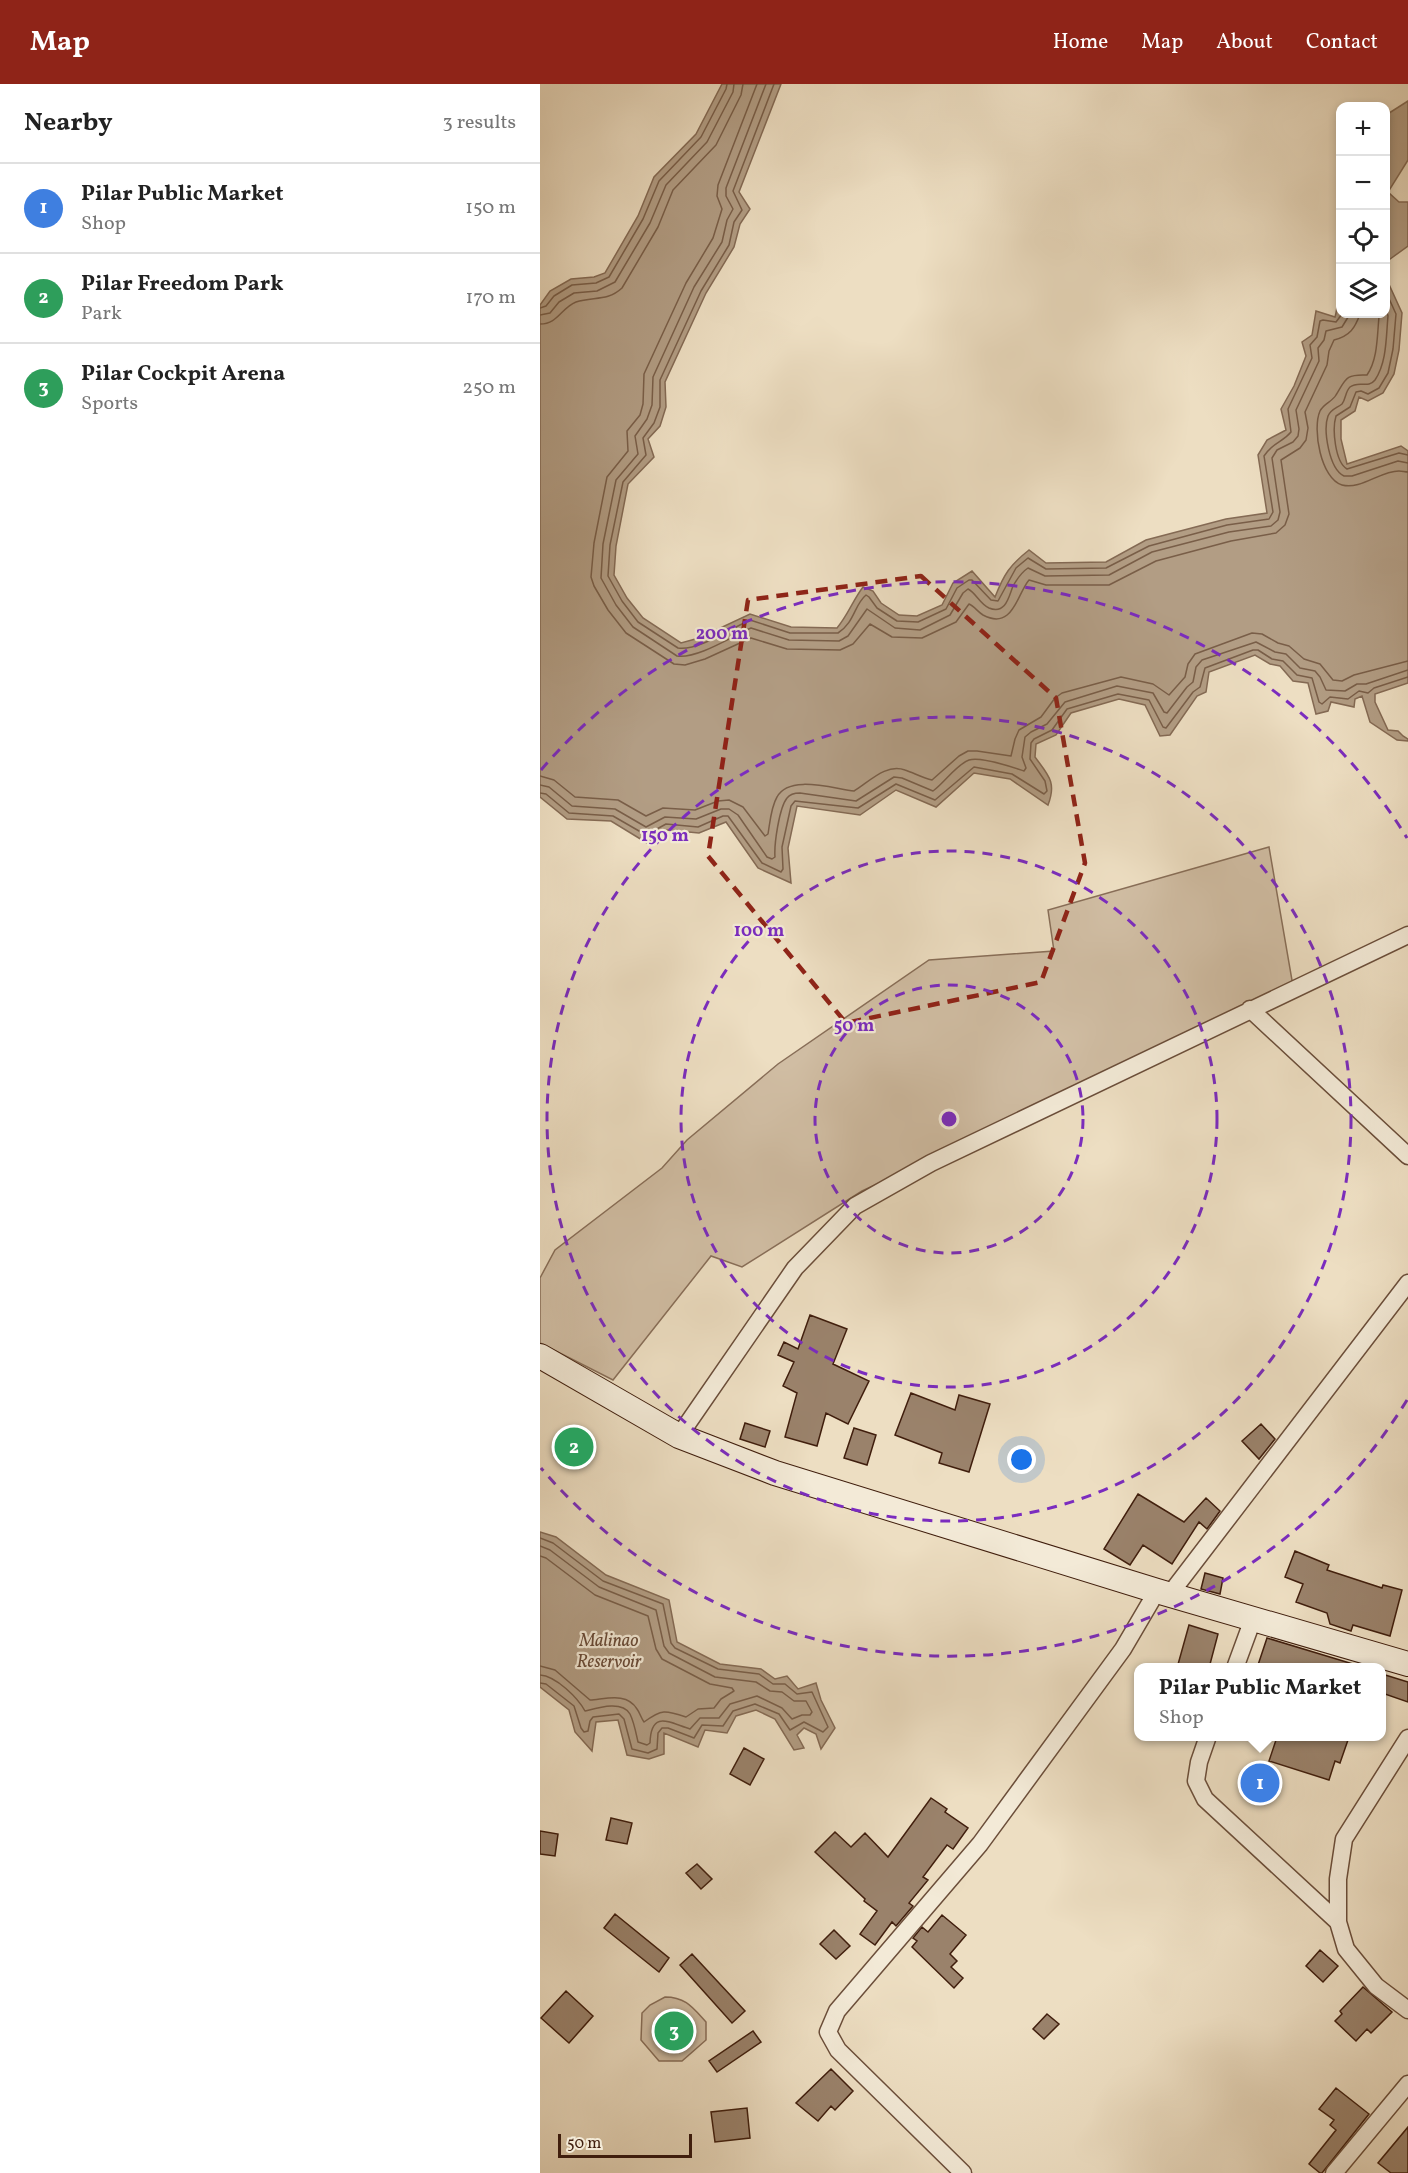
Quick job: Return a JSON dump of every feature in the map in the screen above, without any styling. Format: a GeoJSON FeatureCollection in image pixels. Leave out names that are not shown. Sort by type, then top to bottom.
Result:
{"type":"FeatureCollection","features":[{"type":"Feature","properties":{"kind":"main road"},"geometry":{"type":"LineString","coordinates":[[540,1356],[679,1436],[775,1473],[1163,1593],[1408,1664]]}},
{"type":"Feature","properties":{"kind":"street"},"geometry":{"type":"LineString","coordinates":[[679,1436],[795,1268],[855,1206],[932,1163],[1408,935]]}},
{"type":"Feature","properties":{"kind":"street"},"geometry":{"type":"LineString","coordinates":[[1251,1009],[1408,1156]]}},
{"type":"Feature","properties":{"kind":"street"},"geometry":{"type":"LineString","coordinates":[[963,2173],[838,2050],[828,2032],[837,2011],[987,1834],[1163,1593],[1408,1283]]}},
{"type":"Feature","properties":{"kind":"street"},"geometry":{"type":"LineString","coordinates":[[1236,1663],[1253,1619]]}},
{"type":"Feature","properties":{"kind":"street"},"geometry":{"type":"LineString","coordinates":[[1408,1738],[1344,1839],[1338,1879],[1338,1922],[1346,1949],[1376,1986],[1408,2010]]}},
{"type":"Feature","properties":{"kind":"street"},"geometry":{"type":"LineString","coordinates":[[1206,1741],[1199,1761],[1196,1781],[1204,1800],[1338,1922]]}},
{"type":"Feature","properties":{"kind":"street"},"geometry":{"type":"LineString","coordinates":[[1334,2173],[1408,2084]]}},
{"type":"Feature","properties":{"kind":"highlighted area"},"geometry":{"type":"Polygon","coordinates":[[[921,576],[1056,698],[1085,863],[1041,982],[846,1023],[708,856],[748,600],[921,576]]]}},
{"type":"Feature","properties":{"kind":"shaded area"},"geometry":{"type":"Polygon","coordinates":[[[1269,847],[1293,986],[1107,1078],[862,1191],[742,1267],[711,1256],[613,1380],[540,1343],[540,1278],[555,1250],[662,1168],[687,1140],[778,1064],[929,960],[1054,951],[1048,910],[1269,847]]]}},
{"type":"Feature","properties":{"kind":"shaded area"},"geometry":{"type":"Polygon","coordinates":[[[665,1997],[684,2001],[706,2022],[706,2040],[682,2061],[659,2061],[641,2040],[642,2013],[650,2005],[665,1997]]]}},
{"type":"Feature","properties":{"kind":"water"},"geometry":{"type":"Polygon","coordinates":[[[722,84],[781,84],[739,192],[750,209],[740,224],[734,247],[706,293],[665,382],[666,407],[660,426],[648,439],[654,457],[628,484],[616,546],[614,575],[627,598],[643,618],[681,643],[699,638],[750,614],[791,627],[837,628],[863,587],[873,591],[881,603],[899,615],[917,616],[942,605],[953,583],[972,571],[995,597],[1008,570],[1029,550],[1046,563],[1106,562],[1146,540],[1226,519],[1267,513],[1258,455],[1267,440],[1286,430],[1281,409],[1294,386],[1306,356],[1302,342],[1312,335],[1316,311],[1335,317],[1336,312],[1336,318],[1390,318],[1390,287],[1402,313],[1399,350],[1394,374],[1383,393],[1368,401],[1359,397],[1355,411],[1341,420],[1341,439],[1347,464],[1401,446],[1408,451],[1408,683],[1375,694],[1375,702],[1388,730],[1398,731],[1408,741],[1397,740],[1370,722],[1362,696],[1355,699],[1354,707],[1331,702],[1328,711],[1316,714],[1308,683],[1293,681],[1280,666],[1270,664],[1255,655],[1209,672],[1206,692],[1197,696],[1170,735],[1160,736],[1145,705],[1119,699],[1071,713],[1056,735],[1036,744],[1035,757],[1051,784],[1051,797],[1048,805],[1010,779],[974,773],[936,807],[896,790],[860,815],[797,806],[788,848],[791,883],[758,868],[726,822],[699,833],[667,830],[647,843],[611,821],[567,819],[540,797],[540,305],[550,291],[571,279],[594,277],[605,273],[638,216],[654,177],[696,134],[722,84]]]}},
{"type":"Feature","properties":{"kind":"water"},"geometry":{"type":"Polygon","coordinates":[[[1408,101],[1408,160],[1390,189],[1390,112],[1408,101]]]}},
{"type":"Feature","properties":{"kind":"water"},"geometry":{"type":"Polygon","coordinates":[[[1390,194],[1399,202],[1408,202],[1408,246],[1390,259],[1390,194]]]}},
{"type":"Feature","properties":{"kind":"water","name":"Malinao Reservoir"},"geometry":{"type":"Polygon","coordinates":[[[540,1532],[556,1537],[606,1575],[669,1600],[677,1642],[720,1664],[761,1669],[775,1679],[787,1676],[798,1689],[816,1683],[821,1700],[835,1728],[821,1749],[816,1734],[804,1728],[797,1735],[804,1748],[794,1750],[775,1719],[756,1710],[736,1716],[727,1733],[705,1730],[698,1747],[664,1733],[664,1754],[649,1759],[627,1755],[618,1720],[596,1722],[592,1751],[575,1732],[569,1710],[540,1687],[540,1532]]]}},
{"type":"Feature","properties":{"kind":"building"},"geometry":{"type":"Polygon","coordinates":[[[810,1315],[847,1329],[833,1364],[869,1381],[848,1424],[826,1413],[817,1446],[785,1437],[797,1393],[783,1386],[794,1362],[778,1355],[784,1342],[798,1349],[810,1315]]]}},
{"type":"Feature","properties":{"kind":"building"},"geometry":{"type":"Polygon","coordinates":[[[911,1393],[955,1410],[959,1395],[990,1404],[969,1472],[939,1463],[942,1453],[895,1435],[911,1393]]]}},
{"type":"Feature","properties":{"kind":"building"},"geometry":{"type":"Polygon","coordinates":[[[745,1423],[770,1431],[765,1447],[740,1439],[745,1423]]]}},
{"type":"Feature","properties":{"kind":"building"},"geometry":{"type":"Polygon","coordinates":[[[1261,1424],[1275,1439],[1259,1459],[1242,1441],[1261,1424]]]}},
{"type":"Feature","properties":{"kind":"building"},"geometry":{"type":"Polygon","coordinates":[[[854,1428],[876,1435],[867,1465],[844,1458],[854,1428]]]}},
{"type":"Feature","properties":{"kind":"building"},"geometry":{"type":"Polygon","coordinates":[[[1138,1494],[1184,1522],[1206,1498],[1220,1511],[1207,1529],[1199,1522],[1172,1564],[1143,1545],[1130,1565],[1104,1549],[1138,1494]]]}},
{"type":"Feature","properties":{"kind":"building"},"geometry":{"type":"Polygon","coordinates":[[[1295,1551],[1329,1565],[1327,1570],[1382,1588],[1383,1585],[1402,1590],[1390,1636],[1353,1625],[1351,1631],[1330,1624],[1327,1613],[1296,1602],[1303,1584],[1285,1577],[1295,1551]]]}},
{"type":"Feature","properties":{"kind":"building"},"geometry":{"type":"Polygon","coordinates":[[[1205,1573],[1223,1578],[1220,1594],[1201,1589],[1205,1573]]]}},
{"type":"Feature","properties":{"kind":"building"},"geometry":{"type":"Polygon","coordinates":[[[1189,1625],[1218,1634],[1210,1663],[1178,1663],[1189,1625]]]}},
{"type":"Feature","properties":{"kind":"building"},"geometry":{"type":"Polygon","coordinates":[[[1267,1638],[1350,1663],[1259,1663],[1267,1638]]]}},
{"type":"Feature","properties":{"kind":"building"},"geometry":{"type":"Polygon","coordinates":[[[1386,1675],[1408,1682],[1408,1702],[1386,1694],[1386,1675]]]}},
{"type":"Feature","properties":{"kind":"building"},"geometry":{"type":"Polygon","coordinates":[[[1276,1741],[1348,1741],[1340,1763],[1335,1761],[1329,1780],[1269,1761],[1276,1741]]]}},
{"type":"Feature","properties":{"kind":"building"},"geometry":{"type":"Polygon","coordinates":[[[744,1748],[764,1759],[750,1785],[730,1774],[744,1748]]]}},
{"type":"Feature","properties":{"kind":"building"},"geometry":{"type":"Polygon","coordinates":[[[931,1798],[947,1809],[945,1812],[968,1828],[953,1849],[947,1845],[923,1877],[928,1880],[909,1903],[913,1906],[896,1926],[892,1922],[875,1945],[860,1934],[877,1911],[815,1852],[835,1832],[851,1847],[865,1833],[888,1857],[931,1798]]]}},
{"type":"Feature","properties":{"kind":"building"},"geometry":{"type":"Polygon","coordinates":[[[611,1818],[632,1823],[627,1844],[606,1840],[611,1818]]]}},
{"type":"Feature","properties":{"kind":"building"},"geometry":{"type":"Polygon","coordinates":[[[540,1831],[558,1834],[555,1856],[540,1854],[540,1831]]]}},
{"type":"Feature","properties":{"kind":"building"},"geometry":{"type":"Polygon","coordinates":[[[697,1864],[712,1879],[701,1889],[686,1873],[697,1864]]]}},
{"type":"Feature","properties":{"kind":"building"},"geometry":{"type":"Polygon","coordinates":[[[615,1914],[669,1958],[659,1972],[604,1928],[615,1914]]]}},
{"type":"Feature","properties":{"kind":"building"},"geometry":{"type":"Polygon","coordinates":[[[942,1915],[966,1935],[950,1954],[957,1961],[951,1967],[963,1978],[954,1988],[912,1947],[917,1941],[913,1938],[922,1927],[928,1932],[942,1915]]]}},
{"type":"Feature","properties":{"kind":"building"},"geometry":{"type":"Polygon","coordinates":[[[834,1930],[850,1946],[836,1959],[820,1944],[834,1930]]]}},
{"type":"Feature","properties":{"kind":"building"},"geometry":{"type":"Polygon","coordinates":[[[1320,1950],[1338,1966],[1323,1982],[1306,1966],[1320,1950]]]}},
{"type":"Feature","properties":{"kind":"building"},"geometry":{"type":"Polygon","coordinates":[[[692,1954],[745,2011],[732,2023],[680,1965],[692,1954]]]}},
{"type":"Feature","properties":{"kind":"building"},"geometry":{"type":"Polygon","coordinates":[[[1363,1987],[1392,2012],[1371,2033],[1367,2029],[1356,2041],[1335,2021],[1342,2014],[1340,2011],[1363,1987]]]}},
{"type":"Feature","properties":{"kind":"building"},"geometry":{"type":"Polygon","coordinates":[[[566,1991],[593,2016],[569,2043],[541,2018],[566,1991]]]}},
{"type":"Feature","properties":{"kind":"building"},"geometry":{"type":"Polygon","coordinates":[[[1047,2014],[1059,2024],[1044,2039],[1033,2029],[1047,2014]]]}},
{"type":"Feature","properties":{"kind":"building"},"geometry":{"type":"Polygon","coordinates":[[[753,2031],[761,2042],[717,2072],[709,2061],[753,2031]]]}},
{"type":"Feature","properties":{"kind":"building"},"geometry":{"type":"Polygon","coordinates":[[[831,2069],[853,2091],[835,2110],[831,2106],[818,2121],[796,2103],[831,2069]]]}},
{"type":"Feature","properties":{"kind":"building"},"geometry":{"type":"Polygon","coordinates":[[[1336,2088],[1369,2114],[1320,2173],[1309,2164],[1336,2130],[1330,2125],[1334,2120],[1319,2109],[1336,2088]]]}},
{"type":"Feature","properties":{"kind":"building"},"geometry":{"type":"Polygon","coordinates":[[[747,2108],[750,2138],[715,2142],[711,2112],[747,2108]]]}},
{"type":"Feature","properties":{"kind":"building"},"geometry":{"type":"Polygon","coordinates":[[[1408,2127],[1408,2173],[1391,2173],[1378,2163],[1408,2127]]]}},
{"type":"Feature","properties":{"kind":"place","name":"Pilar Freedom Park"},"geometry":{"type":"Point","coordinates":[574,1447]}},
{"type":"Feature","properties":{"kind":"place","name":"Pilar Public Market"},"geometry":{"type":"Point","coordinates":[1260,1783]}},
{"type":"Feature","properties":{"kind":"place","name":"Pilar Cockpit Arena"},"geometry":{"type":"Point","coordinates":[674,2031]}}]}
